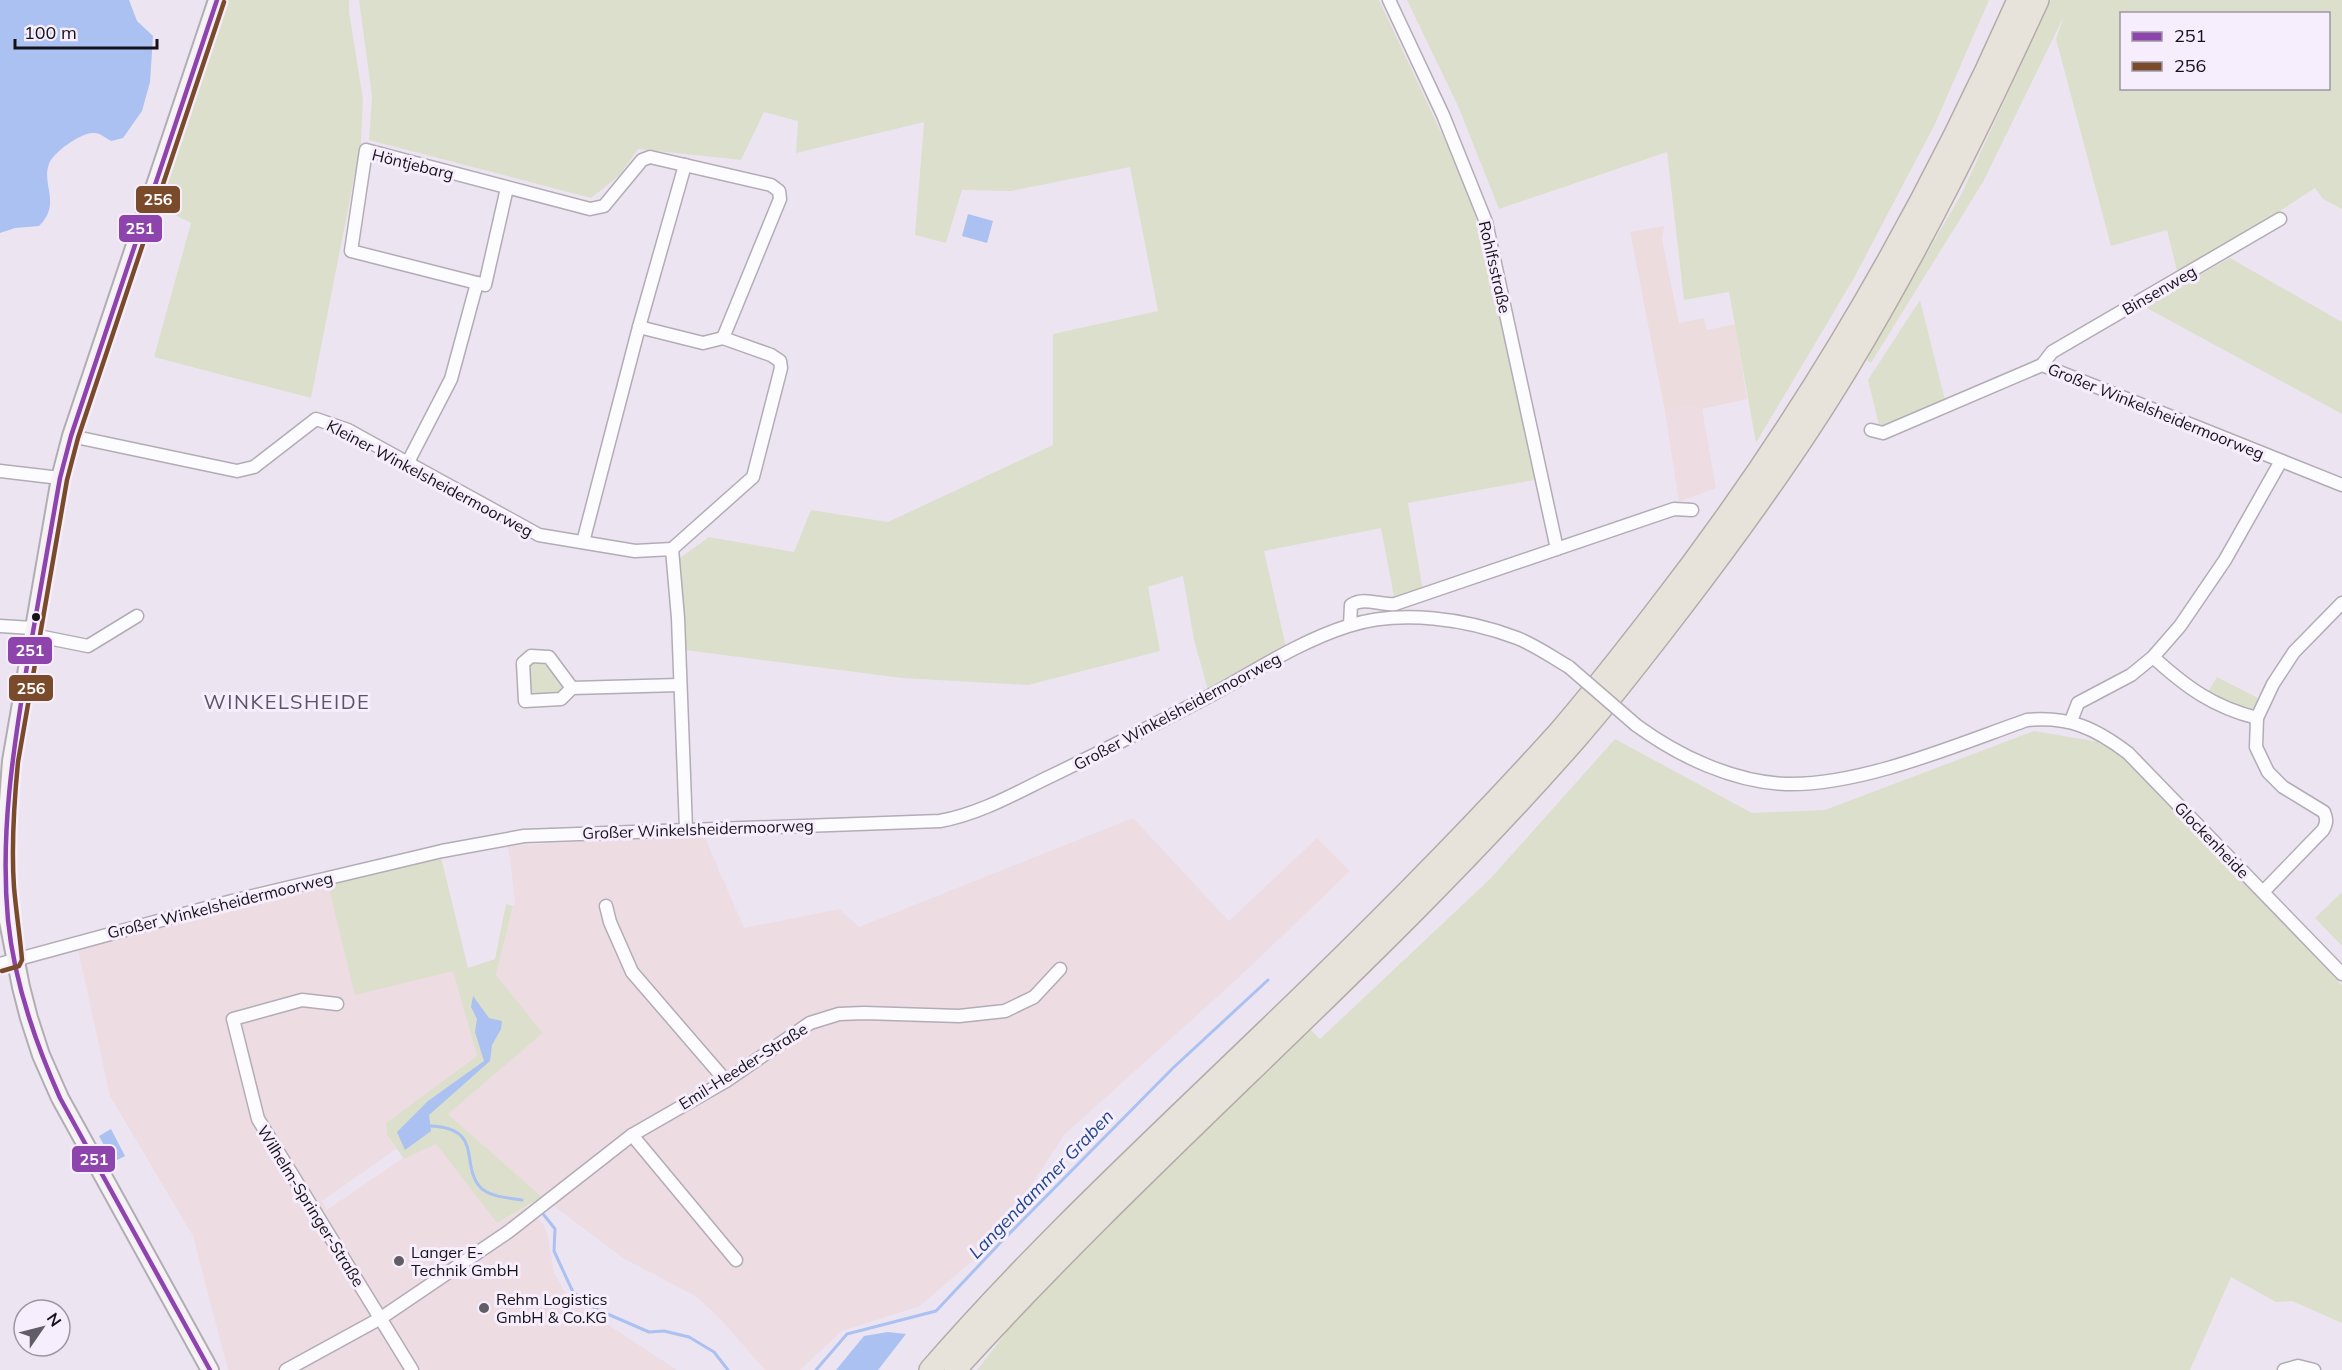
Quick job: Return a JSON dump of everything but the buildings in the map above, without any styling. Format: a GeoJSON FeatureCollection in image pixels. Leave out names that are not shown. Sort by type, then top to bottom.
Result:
{"type":"FeatureCollection","features":[{"type":"Feature","properties":{"kind":"highway"},"geometry":{"type":"LineString","coordinates":[[930,1370],[1079,1212],[1428,872],[1560,730],[1607,674],[1696,560],[1824,372],[1916,213],[1983,79],[2018,0]]}},
{"type":"Feature","properties":{"kind":"highway"},"geometry":{"type":"LineString","coordinates":[[955,1370],[1042,1275],[1407,920],[1529,790],[1624,681],[1717,560],[1783,468],[1846,372],[1906,268],[1962,163],[2038,0]]}},
{"type":"Feature","properties":{"kind":"street"},"geometry":{"type":"LineString","coordinates":[[210,1370],[60,1098],[41,1055],[8,961],[8,921],[2,855],[11,761],[60,478],[71,436],[217,0]]}},
{"type":"Feature","properties":{"kind":"street","name":"Rohlfsstraße"},"geometry":{"type":"LineString","coordinates":[[1389,0],[1443,115],[1486,222],[1557,549]]}},
{"type":"Feature","properties":{"kind":"street","name":"Höntjebarg"},"geometry":{"type":"LineString","coordinates":[[477,283],[351,250],[366,150],[590,209],[604,206],[642,160],[650,157],[771,185],[779,191],[780,199],[723,338]]}},
{"type":"Feature","properties":{"kind":"street"},"geometry":{"type":"LineString","coordinates":[[584,542],[639,327],[685,165]]}},
{"type":"Feature","properties":{"kind":"street"},"geometry":{"type":"LineString","coordinates":[[407,464],[451,379],[477,283],[485,285],[507,188]]}},
{"type":"Feature","properties":{"kind":"street","name":"Binsenweg"},"geometry":{"type":"LineString","coordinates":[[2042,365],[2052,352],[2280,219]]}},
{"type":"Feature","properties":{"kind":"street"},"geometry":{"type":"LineString","coordinates":[[639,327],[703,343],[723,338],[771,355],[780,362],[781,368],[753,477],[672,549],[678,618],[686,829]]}},
{"type":"Feature","properties":{"kind":"street","name":"Großer Winkelsheidermoorweg"},"geometry":{"type":"LineString","coordinates":[[1870,430],[1883,433],[2042,365],[2342,485]]}},
{"type":"Feature","properties":{"kind":"street","name":"Kleiner Winkelsheidermoorweg"},"geometry":{"type":"LineString","coordinates":[[71,436],[237,471],[254,467],[316,419],[348,430],[539,535],[635,551],[672,549]]}},
{"type":"Feature","properties":{"kind":"street"},"geometry":{"type":"LineString","coordinates":[[2071,721],[2078,703],[2131,675],[2153,657],[2180,626],[2225,560],[2282,461]]}},
{"type":"Feature","properties":{"kind":"street"},"geometry":{"type":"LineString","coordinates":[[0,471],[60,478]]}},
{"type":"Feature","properties":{"kind":"street"},"geometry":{"type":"LineString","coordinates":[[1350,625],[1351,605],[1358,601],[1384,605],[1395,604],[1674,509],[1692,510]]}},
{"type":"Feature","properties":{"kind":"street"},"geometry":{"type":"LineString","coordinates":[[2263,892],[2323,830],[2326,818],[2324,812],[2283,787],[2268,772],[2256,747],[2257,718],[2273,684],[2294,652],[2342,603]]}},
{"type":"Feature","properties":{"kind":"street"},"geometry":{"type":"LineString","coordinates":[[0,626],[33,631],[88,646],[137,616]]}},
{"type":"Feature","properties":{"kind":"street","name":"Großer Winkelsheidermoorweg"},"geometry":{"type":"LineString","coordinates":[[8,961],[232,901],[442,850],[524,836],[940,821],[961,817],[1151,728],[1292,650],[1350,625],[1409,617],[1442,618],[1517,638],[1569,667],[1636,725],[1663,745],[1692,760],[1735,775],[1785,784],[1835,781],[1898,764],[2027,720],[2044,718],[2071,721]]}},
{"type":"Feature","properties":{"kind":"street"},"geometry":{"type":"LineString","coordinates":[[572,688],[549,657],[531,656],[523,663],[525,701],[561,699],[572,688],[679,685]]}},
{"type":"Feature","properties":{"kind":"street"},"geometry":{"type":"LineString","coordinates":[[2153,657],[2186,687],[2225,708],[2257,718]]}},
{"type":"Feature","properties":{"kind":"street","name":"Glockenheide"},"geometry":{"type":"LineString","coordinates":[[2071,721],[2104,734],[2128,753],[2342,974]]}},
{"type":"Feature","properties":{"kind":"street"},"geometry":{"type":"LineString","coordinates":[[606,906],[610,922],[632,972],[726,1081]]}},
{"type":"Feature","properties":{"kind":"street","name":"Emil-Heeder-Straße"},"geometry":{"type":"LineString","coordinates":[[286,1370],[381,1318],[508,1233],[632,1135],[726,1081],[810,1023],[839,1014],[959,1016],[1005,1011],[1034,997],[1060,969]]}},
{"type":"Feature","properties":{"kind":"street","name":"Wilhelm-Springer-Straße"},"geometry":{"type":"LineString","coordinates":[[337,1004],[302,1000],[232,1019],[258,1119],[381,1318]]}},
{"type":"Feature","properties":{"kind":"street"},"geometry":{"type":"LineString","coordinates":[[632,1135],[736,1260]]}},
{"type":"Feature","properties":{"kind":"street"},"geometry":{"type":"LineString","coordinates":[[381,1318],[412,1370]]}},
{"type":"Feature","properties":{"kind":"street"},"geometry":{"type":"LineString","coordinates":[[2284,1370],[2298,1366],[2314,1370]]}},
{"type":"Feature","properties":{"kind":"shaded area"},"geometry":{"type":"Polygon","coordinates":[[[1664,226],[1662,240],[1679,323],[1704,318],[1707,330],[1735,324],[1747,399],[1702,409],[1690,406],[1665,411],[1630,232],[1664,226]]]}},
{"type":"Feature","properties":{"kind":"shaded area"},"geometry":{"type":"Polygon","coordinates":[[[1690,406],[1702,409],[1716,488],[1679,502],[1665,411],[1690,406]]]}},
{"type":"Feature","properties":{"kind":"shaded area"},"geometry":{"type":"Polygon","coordinates":[[[1133,818],[1229,921],[1317,838],[1350,871],[1236,980],[1064,1135],[994,1242],[920,1306],[842,1331],[800,1370],[765,1370],[723,1322],[697,1297],[623,1258],[542,1197],[448,1114],[543,1033],[496,975],[515,899],[508,846],[703,833],[744,928],[839,909],[859,927],[1133,818]]]}},
{"type":"Feature","properties":{"kind":"shaded area"},"geometry":{"type":"Polygon","coordinates":[[[328,884],[453,971],[477,1056],[386,1123],[387,1135],[396,1149],[322,1201],[327,1210],[403,1158],[436,1144],[497,1223],[526,1207],[543,1224],[548,1236],[554,1273],[569,1299],[677,1370],[228,1370],[193,1236],[110,1096],[78,949],[328,884]]]}},
{"type":"Feature","properties":{"kind":"green space"},"geometry":{"type":"Polygon","coordinates":[[[226,0],[349,0],[363,99],[361,143],[311,398],[154,357],[191,223],[157,206],[226,0]]]}},
{"type":"Feature","properties":{"kind":"green space"},"geometry":{"type":"Polygon","coordinates":[[[359,0],[1379,0],[1470,194],[1539,479],[1408,503],[1423,591],[1395,602],[1381,528],[1264,551],[1286,647],[1208,690],[1194,640],[1183,576],[1148,587],[1160,651],[1028,685],[902,678],[685,650],[680,558],[709,537],[794,552],[811,510],[888,522],[1053,445],[1053,334],[1158,311],[1130,167],[1011,191],[962,190],[946,243],[915,235],[924,122],[796,153],[798,121],[764,112],[741,160],[638,149],[619,176],[591,198],[369,140],[372,96],[359,0]]]}},
{"type":"Feature","properties":{"kind":"green space"},"geometry":{"type":"Polygon","coordinates":[[[1407,0],[1989,0],[1935,124],[1854,278],[1756,443],[1729,292],[1684,300],[1667,152],[1499,209],[1458,106],[1407,0]]]}},
{"type":"Feature","properties":{"kind":"green space"},"geometry":{"type":"Polygon","coordinates":[[[2051,0],[2342,0],[2342,209],[2323,199],[2315,188],[2266,220],[2177,271],[2167,230],[2111,246],[2056,39],[2064,16],[1983,182],[1871,363],[1865,359],[1961,195],[2051,0]]]}},
{"type":"Feature","properties":{"kind":"green space"},"geometry":{"type":"Polygon","coordinates":[[[2230,258],[2342,322],[2342,414],[2143,306],[2230,258]]]}},
{"type":"Feature","properties":{"kind":"green space"},"geometry":{"type":"Polygon","coordinates":[[[1920,300],[1945,400],[1880,429],[1868,380],[1920,300]]]}},
{"type":"Feature","properties":{"kind":"green space"},"geometry":{"type":"Polygon","coordinates":[[[530,660],[547,662],[567,688],[555,696],[532,698],[528,694],[527,665],[530,660]]]}},
{"type":"Feature","properties":{"kind":"green space"},"geometry":{"type":"Polygon","coordinates":[[[2217,677],[2260,699],[2255,710],[2251,713],[2206,695],[2217,677]]]}},
{"type":"Feature","properties":{"kind":"green space"},"geometry":{"type":"Polygon","coordinates":[[[2034,731],[2111,744],[2342,985],[2342,1323],[2292,1301],[2276,1302],[2231,1277],[2190,1370],[977,1370],[1015,1321],[1091,1243],[1311,1030],[1320,1039],[1490,879],[1615,739],[1752,813],[1825,810],[2034,731]]]}},
{"type":"Feature","properties":{"kind":"green space"},"geometry":{"type":"Polygon","coordinates":[[[441,857],[468,968],[495,959],[506,904],[513,906],[496,975],[543,1033],[448,1114],[542,1197],[497,1223],[436,1144],[404,1159],[387,1135],[386,1123],[477,1056],[453,971],[355,995],[328,884],[441,857]]]}},
{"type":"Feature","properties":{"kind":"green space"},"geometry":{"type":"Polygon","coordinates":[[[2342,892],[2342,946],[2315,918],[2342,892]]]}},
{"type":"Feature","properties":{"kind":"water"},"geometry":{"type":"Polygon","coordinates":[[[0,0],[129,0],[137,21],[153,36],[150,82],[142,111],[123,138],[111,141],[94,133],[76,139],[62,149],[52,159],[47,172],[50,202],[46,218],[39,226],[15,228],[0,233],[0,0]]]}},
{"type":"Feature","properties":{"kind":"water"},"geometry":{"type":"Polygon","coordinates":[[[968,214],[993,221],[987,243],[962,236],[968,214]]]}},
{"type":"Feature","properties":{"kind":"water"},"geometry":{"type":"Polygon","coordinates":[[[473,996],[489,1018],[502,1021],[501,1029],[492,1045],[490,1061],[429,1115],[431,1131],[405,1150],[397,1132],[428,1101],[484,1061],[475,1032],[477,1019],[471,1007],[473,996]]]}},
{"type":"Feature","properties":{"kind":"water"},"geometry":{"type":"Polygon","coordinates":[[[111,1129],[125,1156],[113,1162],[99,1136],[111,1129]]]}},
{"type":"Feature","properties":{"kind":"water"},"geometry":{"type":"Polygon","coordinates":[[[888,1332],[906,1334],[878,1370],[836,1370],[864,1336],[888,1332]]]}},
{"type":"Feature","properties":{"kind":"waterway","name":"Langendammer Graben"},"geometry":{"type":"LineString","coordinates":[[816,1370],[847,1334],[936,1311],[1173,1068],[1268,980]]}},
{"type":"Feature","properties":{"kind":"waterway","name":"Langendammer Graben"},"geometry":{"type":"LineString","coordinates":[[430,1126],[447,1128],[458,1133],[465,1140],[471,1169],[481,1188],[495,1195],[522,1200]]}},
{"type":"Feature","properties":{"kind":"waterway","name":"Langendammer Graben"},"geometry":{"type":"LineString","coordinates":[[544,1215],[555,1229],[554,1251],[573,1292],[596,1309],[649,1332],[664,1331],[689,1337],[714,1352],[728,1370]]}},
{"type":"Feature","properties":{"kind":"transit line","name":"251"},"geometry":{"type":"LineString","coordinates":[[210,1370],[60,1098],[42,1055],[15,966],[8,920],[6,856],[9,792],[17,729],[60,478],[71,436],[217,0]]}},
{"type":"Feature","properties":{"kind":"transit line","name":"256"},"geometry":{"type":"LineString","coordinates":[[2,971],[19,966],[22,960],[13,856],[18,762],[67,480],[78,438],[224,2]]}},
{"type":"Feature","properties":{"kind":"place","name":"Langer E- Technik GmbH"},"geometry":{"type":"Point","coordinates":[399,1261]}},
{"type":"Feature","properties":{"kind":"place","name":"Rehm Logistics GmbH & Co.KG"},"geometry":{"type":"Point","coordinates":[484,1308]}},
{"type":"Feature","properties":{"kind":"district","name":"WINKELSHEIDE"},"geometry":{"type":"Point","coordinates":[287,701]}}]}
